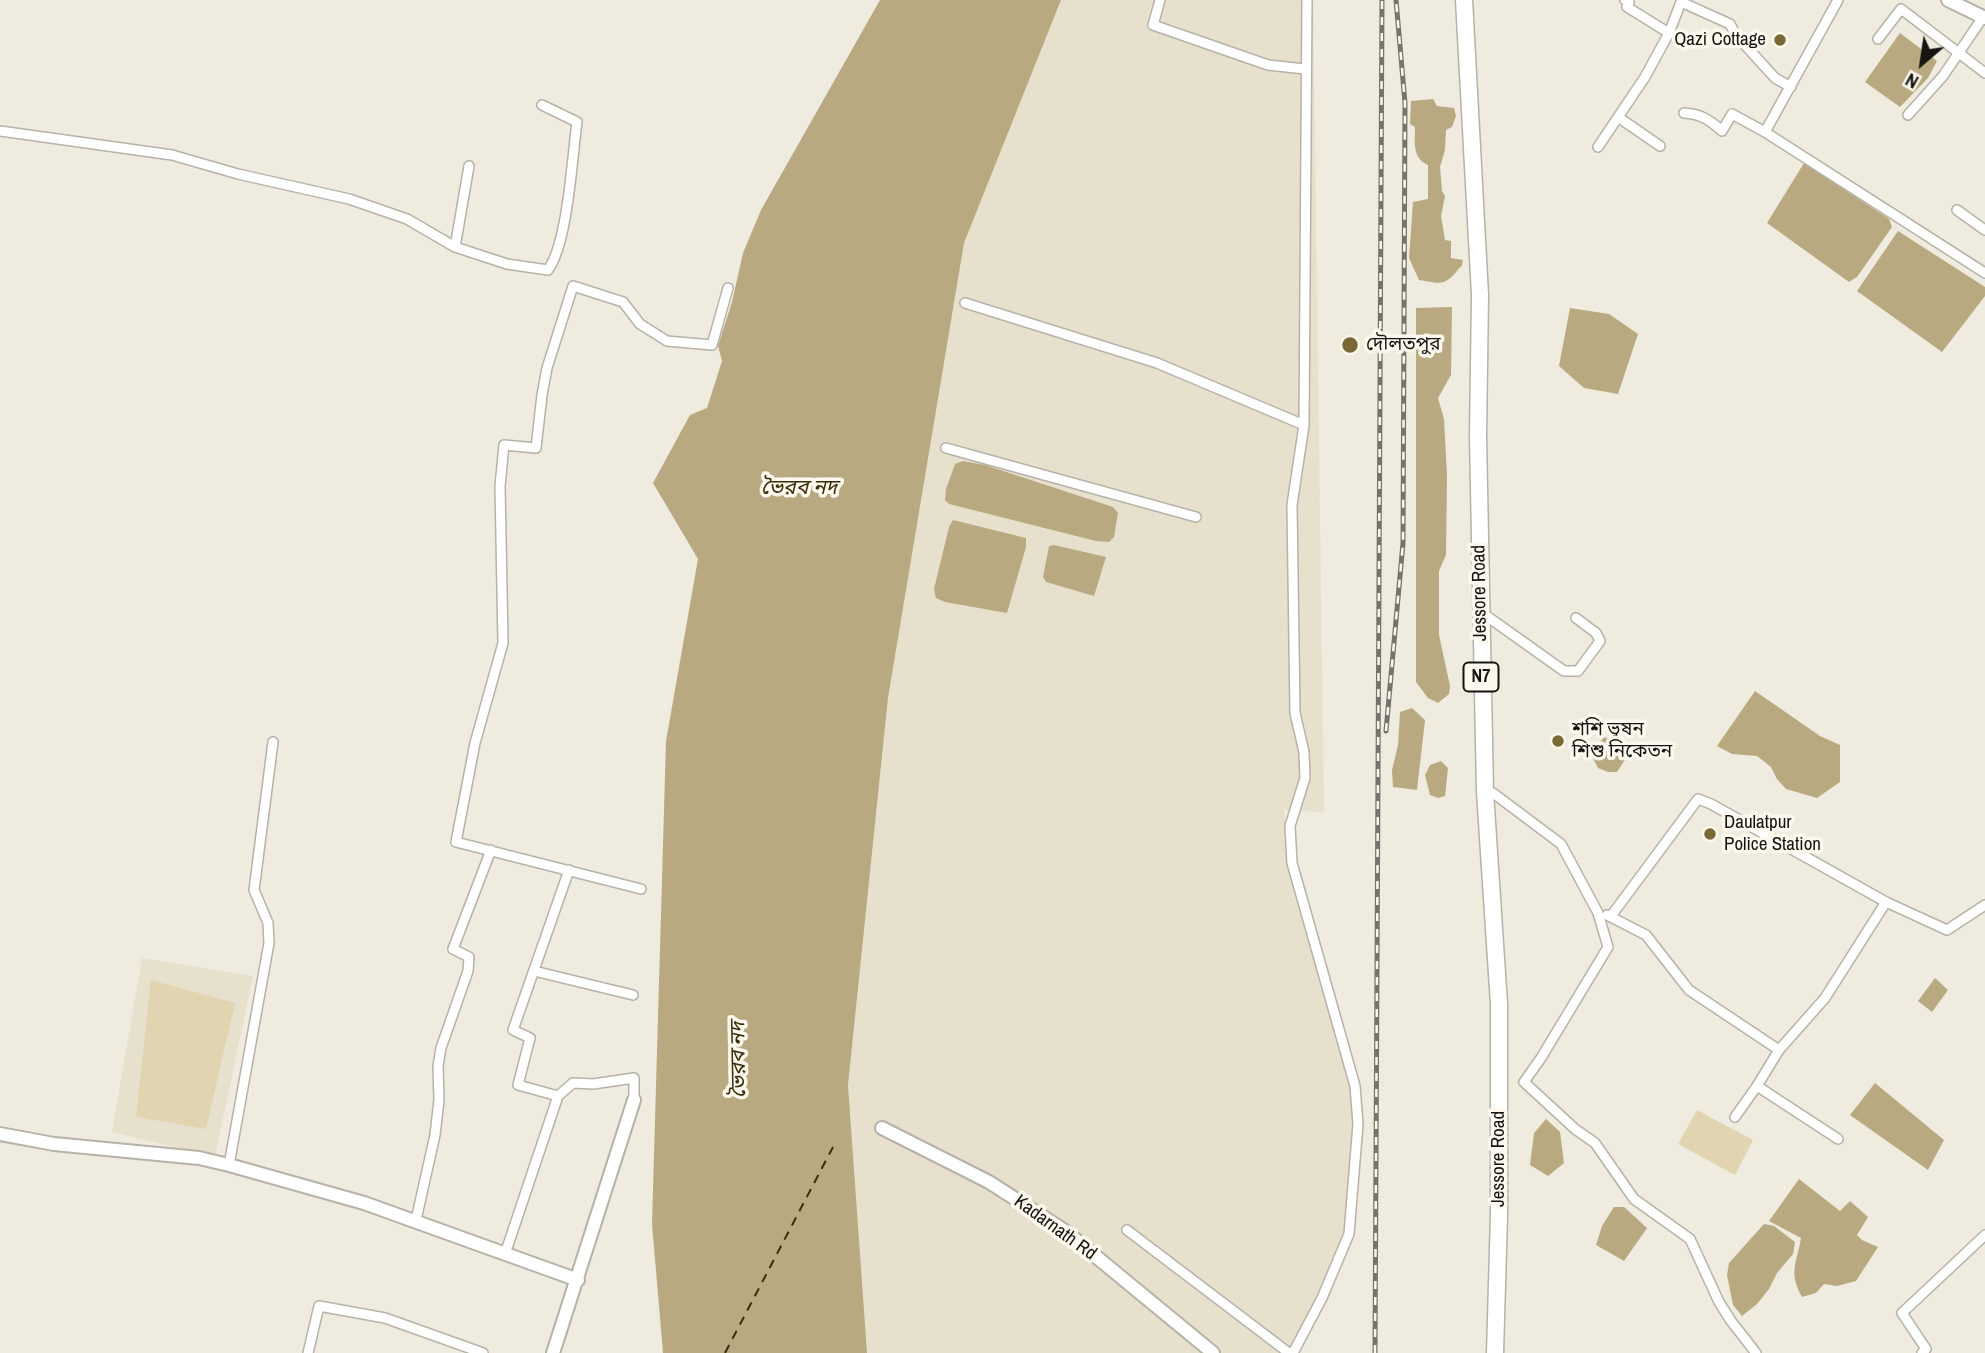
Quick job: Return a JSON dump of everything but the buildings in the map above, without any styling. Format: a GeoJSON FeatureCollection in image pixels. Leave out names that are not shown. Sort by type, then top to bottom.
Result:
{"type":"FeatureCollection","features":[{"type":"Feature","properties":{"kind":"highway","name":"Jessore Road"},"geometry":{"type":"LineString","coordinates":[[1464,0],[1480,295],[1478,436],[1484,778],[1499,1004],[1499,1215],[1494,1353]]}},
{"type":"Feature","properties":{"kind":"highway","name":"Jessore Road"},"geometry":{"type":"LineString","coordinates":[[1475,0],[1487,295],[1488,617],[1493,793],[1508,1009],[1503,1353]]}},
{"type":"Feature","properties":{"kind":"street"},"geometry":{"type":"LineString","coordinates":[[1160,0],[1153,25],[1268,65],[1305,69]]}},
{"type":"Feature","properties":{"kind":"street"},"geometry":{"type":"LineString","coordinates":[[1127,1230],[1291,1353],[1322,1298],[1349,1234],[1358,1124],[1355,1086],[1293,863],[1290,826],[1305,778],[1304,752],[1295,713],[1292,505],[1304,425],[1307,0]]}},
{"type":"Feature","properties":{"kind":"street"},"geometry":{"type":"LineString","coordinates":[[1625,0],[1629,2],[1627,7],[1669,33]]}},
{"type":"Feature","properties":{"kind":"street"},"geometry":{"type":"LineString","coordinates":[[1765,132],[1838,0]]}},
{"type":"Feature","properties":{"kind":"street"},"geometry":{"type":"LineString","coordinates":[[1908,115],[1943,76],[1984,17],[1950,0]]}},
{"type":"Feature","properties":{"kind":"street"},"geometry":{"type":"LineString","coordinates":[[1598,146],[1645,77],[1669,33],[1681,2],[1730,24],[1735,34],[1775,78],[1791,87]]}},
{"type":"Feature","properties":{"kind":"street"},"geometry":{"type":"LineString","coordinates":[[1878,39],[1901,9],[1985,73]]}},
{"type":"Feature","properties":{"kind":"street"},"geometry":{"type":"LineString","coordinates":[[0,131],[172,155],[349,200],[407,219],[455,247],[507,264],[536,269],[550,268],[557,253],[577,122],[541,105]]}},
{"type":"Feature","properties":{"kind":"street"},"geometry":{"type":"LineString","coordinates":[[1684,113],[1709,119],[1722,131],[1732,114],[1765,132],[1985,273]]}},
{"type":"Feature","properties":{"kind":"street"},"geometry":{"type":"LineString","coordinates":[[1618,117],[1660,146]]}},
{"type":"Feature","properties":{"kind":"street"},"geometry":{"type":"LineString","coordinates":[[455,247],[469,166]]}},
{"type":"Feature","properties":{"kind":"street"},"geometry":{"type":"LineString","coordinates":[[1957,210],[1985,230]]}},
{"type":"Feature","properties":{"kind":"street"},"geometry":{"type":"LineString","coordinates":[[641,889],[456,842],[475,743],[503,643],[500,486],[504,445],[536,448],[547,368],[573,286],[623,302],[640,324],[667,341],[712,345],[728,288]]}},
{"type":"Feature","properties":{"kind":"street"},"geometry":{"type":"LineString","coordinates":[[965,303],[1157,363],[1304,425]]}},
{"type":"Feature","properties":{"kind":"street"},"geometry":{"type":"LineString","coordinates":[[946,448],[1196,517]]}},
{"type":"Feature","properties":{"kind":"street"},"geometry":{"type":"LineString","coordinates":[[1488,617],[1564,671],[1578,671],[1600,641],[1596,633],[1576,618]]}},
{"type":"Feature","properties":{"kind":"street"},"geometry":{"type":"LineString","coordinates":[[229,1165],[269,943],[268,923],[254,890],[273,742]]}},
{"type":"Feature","properties":{"kind":"street"},"geometry":{"type":"LineString","coordinates":[[1493,793],[1561,844],[1598,913],[1608,947],[1524,1082],[1575,1129],[1595,1143],[1634,1199],[1690,1238],[1719,1302],[1756,1353]]}},
{"type":"Feature","properties":{"kind":"street"},"geometry":{"type":"LineString","coordinates":[[1611,915],[1698,799],[1886,902],[1947,930],[1985,905]]}},
{"type":"Feature","properties":{"kind":"street"},"geometry":{"type":"LineString","coordinates":[[416,1220],[435,1135],[441,1048],[468,971],[469,957],[453,949],[491,850]]}},
{"type":"Feature","properties":{"kind":"street"},"geometry":{"type":"LineString","coordinates":[[558,1097],[518,1086],[530,1038],[513,1030],[569,870]]}},
{"type":"Feature","properties":{"kind":"street"},"geometry":{"type":"LineString","coordinates":[[1735,1116],[1779,1050],[1825,998],[1886,902]]}},
{"type":"Feature","properties":{"kind":"street"},"geometry":{"type":"LineString","coordinates":[[1598,913],[1611,915],[1646,935],[1689,990],[1779,1050]]}},
{"type":"Feature","properties":{"kind":"street"},"geometry":{"type":"LineString","coordinates":[[534,971],[633,995]]}},
{"type":"Feature","properties":{"kind":"street"},"geometry":{"type":"LineString","coordinates":[[505,1254],[558,1097],[573,1083],[593,1084],[635,1078],[634,1100],[553,1353]]}},
{"type":"Feature","properties":{"kind":"street"},"geometry":{"type":"LineString","coordinates":[[1757,1086],[1838,1139]]}},
{"type":"Feature","properties":{"kind":"street","name":"Kadarnath Rd"},"geometry":{"type":"LineString","coordinates":[[882,1128],[989,1182],[1065,1231],[1213,1353]]}},
{"type":"Feature","properties":{"kind":"street"},"geometry":{"type":"LineString","coordinates":[[0,1134],[54,1144],[200,1158],[229,1165],[416,1220],[578,1280]]}},
{"type":"Feature","properties":{"kind":"street"},"geometry":{"type":"LineString","coordinates":[[1922,1353],[1926,1349],[1902,1313],[1985,1235]]}},
{"type":"Feature","properties":{"kind":"street"},"geometry":{"type":"LineString","coordinates":[[308,1353],[319,1306],[385,1318],[483,1353]]}},
{"type":"Feature","properties":{"kind":"shaded area"},"geometry":{"type":"Polygon","coordinates":[[[1061,0],[1313,0],[1324,812],[1284,810],[1292,863],[1343,1038],[1358,1124],[1343,1248],[1293,1353],[865,1353],[848,1085],[888,698],[964,243],[1061,0]]]}},
{"type":"Feature","properties":{"kind":"shaded area"},"geometry":{"type":"Polygon","coordinates":[[[142,958],[253,976],[215,1157],[112,1132],[142,958]]]}},
{"type":"Feature","properties":{"kind":"shaded area"},"geometry":{"type":"Polygon","coordinates":[[[151,980],[235,1003],[206,1129],[136,1117],[151,980]]]}},
{"type":"Feature","properties":{"kind":"shaded area"},"geometry":{"type":"Polygon","coordinates":[[[1697,1110],[1753,1140],[1735,1175],[1678,1144],[1697,1110]]]}},
{"type":"Feature","properties":{"kind":"water","name":"ভৈরব নদ"},"geometry":{"type":"Polygon","coordinates":[[[880,0],[1061,0],[964,243],[888,698],[848,1085],[867,1353],[663,1353],[652,1224],[666,741],[698,559],[653,483],[690,415],[707,408],[722,361],[718,346],[743,253],[761,210],[880,0]]]}},
{"type":"Feature","properties":{"kind":"water"},"geometry":{"type":"Polygon","coordinates":[[[1900,33],[1937,61],[1928,78],[1900,107],[1865,82],[1900,33]]]}},
{"type":"Feature","properties":{"kind":"water"},"geometry":{"type":"Polygon","coordinates":[[[1433,99],[1437,106],[1454,108],[1456,116],[1452,127],[1446,130],[1445,150],[1440,167],[1442,191],[1445,196],[1441,216],[1445,240],[1451,241],[1451,258],[1463,260],[1462,266],[1441,283],[1419,280],[1409,258],[1413,202],[1428,199],[1428,165],[1419,158],[1415,149],[1415,127],[1410,124],[1411,101],[1433,99]]]}},
{"type":"Feature","properties":{"kind":"water"},"geometry":{"type":"Polygon","coordinates":[[[1804,163],[1889,219],[1892,227],[1857,277],[1849,282],[1767,223],[1804,163]]]}},
{"type":"Feature","properties":{"kind":"water"},"geometry":{"type":"Polygon","coordinates":[[[1898,231],[1985,287],[1985,296],[1942,352],[1857,291],[1898,231]]]}},
{"type":"Feature","properties":{"kind":"water"},"geometry":{"type":"Polygon","coordinates":[[[1452,307],[1451,375],[1438,398],[1444,419],[1447,475],[1446,555],[1439,571],[1439,635],[1450,686],[1449,694],[1438,703],[1428,698],[1416,682],[1416,308],[1452,307]]]}},
{"type":"Feature","properties":{"kind":"water"},"geometry":{"type":"Polygon","coordinates":[[[1570,308],[1609,314],[1638,334],[1618,394],[1584,388],[1559,366],[1570,308]]]}},
{"type":"Feature","properties":{"kind":"water"},"geometry":{"type":"Polygon","coordinates":[[[963,461],[985,465],[1113,507],[1118,513],[1114,537],[1109,542],[1096,541],[949,504],[945,500],[946,489],[955,464],[963,461]]]}},
{"type":"Feature","properties":{"kind":"water"},"geometry":{"type":"Polygon","coordinates":[[[953,520],[1026,538],[1026,547],[1007,613],[936,598],[934,589],[953,520]]]}},
{"type":"Feature","properties":{"kind":"water"},"geometry":{"type":"Polygon","coordinates":[[[1049,546],[1106,557],[1094,596],[1046,582],[1043,577],[1049,546]]]}},
{"type":"Feature","properties":{"kind":"water"},"geometry":{"type":"Polygon","coordinates":[[[1755,691],[1820,736],[1840,745],[1840,782],[1817,798],[1786,789],[1771,767],[1757,756],[1732,754],[1717,746],[1755,691]]]}},
{"type":"Feature","properties":{"kind":"water"},"geometry":{"type":"Polygon","coordinates":[[[1412,708],[1425,720],[1417,790],[1393,787],[1392,770],[1398,745],[1400,712],[1412,708]]]}},
{"type":"Feature","properties":{"kind":"water"},"geometry":{"type":"Polygon","coordinates":[[[1603,737],[1623,744],[1630,752],[1617,772],[1598,768],[1593,758],[1603,737]]]}},
{"type":"Feature","properties":{"kind":"water"},"geometry":{"type":"Polygon","coordinates":[[[1441,761],[1448,768],[1445,796],[1438,798],[1430,795],[1425,775],[1430,765],[1441,761]]]}},
{"type":"Feature","properties":{"kind":"water"},"geometry":{"type":"Polygon","coordinates":[[[1935,978],[1948,990],[1932,1012],[1918,1001],[1935,978]]]}},
{"type":"Feature","properties":{"kind":"water"},"geometry":{"type":"Polygon","coordinates":[[[1875,1083],[1944,1140],[1928,1170],[1850,1115],[1875,1083]]]}},
{"type":"Feature","properties":{"kind":"water"},"geometry":{"type":"Polygon","coordinates":[[[1546,1119],[1560,1132],[1564,1163],[1548,1176],[1530,1165],[1534,1133],[1546,1119]]]}},
{"type":"Feature","properties":{"kind":"water"},"geometry":{"type":"Polygon","coordinates":[[[1799,1179],[1840,1211],[1850,1201],[1868,1217],[1857,1235],[1878,1247],[1856,1281],[1837,1286],[1824,1284],[1816,1293],[1802,1297],[1794,1274],[1801,1238],[1769,1221],[1799,1179]]]}},
{"type":"Feature","properties":{"kind":"water"},"geometry":{"type":"Polygon","coordinates":[[[1614,1207],[1624,1207],[1647,1228],[1624,1261],[1596,1245],[1602,1226],[1614,1207]]]}},
{"type":"Feature","properties":{"kind":"water"},"geometry":{"type":"Polygon","coordinates":[[[1764,1224],[1774,1226],[1795,1242],[1793,1254],[1757,1304],[1742,1316],[1733,1305],[1727,1275],[1729,1263],[1764,1224]]]}},
{"type":"Feature","properties":{"kind":"ferry route"},"geometry":{"type":"LineString","coordinates":[[725,1353],[833,1147]]}},
{"type":"Feature","properties":{"kind":"railway"},"geometry":{"type":"LineString","coordinates":[[1375,1353],[1382,0]]}},
{"type":"Feature","properties":{"kind":"railway"},"geometry":{"type":"LineString","coordinates":[[1386,731],[1403,543],[1405,103],[1396,0]]}},
{"type":"Feature","properties":{"kind":"place","name":"Qazi Cottage"},"geometry":{"type":"Point","coordinates":[1780,40]}},
{"type":"Feature","properties":{"kind":"place","name":"দৌলতপুর"},"geometry":{"type":"Point","coordinates":[1350,345]}},
{"type":"Feature","properties":{"kind":"place","name":"শশি ভূষন শিশু নিকেতন"},"geometry":{"type":"Point","coordinates":[1558,741]}},
{"type":"Feature","properties":{"kind":"place","name":"Daulatpur Police Station"},"geometry":{"type":"Point","coordinates":[1710,834]}}]}
